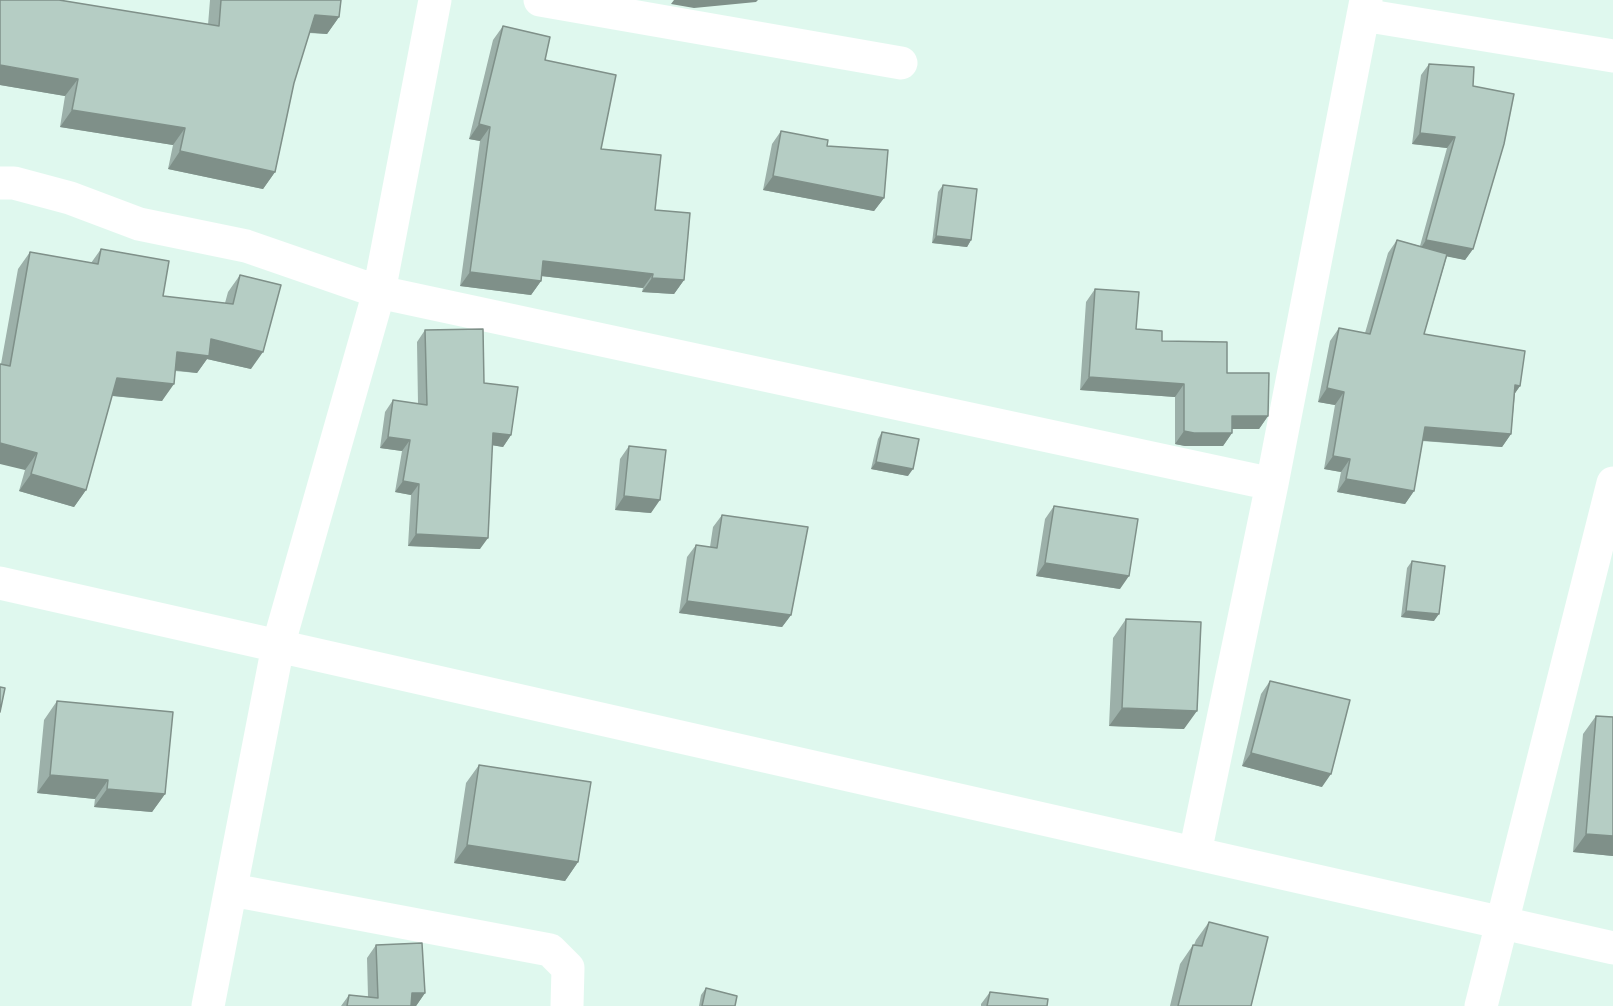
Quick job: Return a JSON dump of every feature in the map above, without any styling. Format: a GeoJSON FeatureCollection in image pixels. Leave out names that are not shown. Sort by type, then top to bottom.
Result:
{"type":"FeatureCollection","features":[{"type":"Feature","properties":{"kind":"street"},"geometry":{"type":"LineString","coordinates":[[208,1006],[278,646],[379,292],[435,0]]}},
{"type":"Feature","properties":{"kind":"street"},"geometry":{"type":"LineString","coordinates":[[540,0],[901,63]]}},
{"type":"Feature","properties":{"kind":"street"},"geometry":{"type":"LineString","coordinates":[[1195,853],[1272,484],[1365,7],[1613,56]]}},
{"type":"Feature","properties":{"kind":"street"},"geometry":{"type":"LineString","coordinates":[[0,183],[14,183],[70,198],[139,224],[246,246],[379,292],[1272,484]]}},
{"type":"Feature","properties":{"kind":"street"},"geometry":{"type":"LineString","coordinates":[[1481,1006],[1502,922],[1605,552],[1613,483]]}},
{"type":"Feature","properties":{"kind":"street"},"geometry":{"type":"LineString","coordinates":[[0,583],[1613,948]]}},
{"type":"Feature","properties":{"kind":"street"},"geometry":{"type":"LineString","coordinates":[[232,890],[550,950],[568,968],[567,1006]]}},
{"type":"Feature","properties":{"kind":"building"},"geometry":{"type":"Polygon","coordinates":[[[0,0],[59,0],[219,26],[221,0],[341,0],[339,17],[315,15],[294,83],[275,172],[180,151],[185,128],[72,110],[78,79],[0,65],[0,0]]]}},
{"type":"Feature","properties":{"kind":"building"},"geometry":{"type":"Polygon","coordinates":[[[503,26],[550,37],[545,60],[616,75],[601,149],[661,155],[655,210],[690,213],[684,280],[652,278],[653,274],[543,261],[541,281],[470,272],[490,127],[479,124],[503,26]]]}},
{"type":"Feature","properties":{"kind":"building"},"geometry":{"type":"Polygon","coordinates":[[[1429,64],[1474,67],[1473,86],[1514,94],[1504,144],[1473,249],[1426,240],[1455,137],[1420,133],[1429,64]]]}},
{"type":"Feature","properties":{"kind":"building"},"geometry":{"type":"Polygon","coordinates":[[[781,131],[828,140],[827,146],[888,150],[884,198],[773,176],[781,131]]]}},
{"type":"Feature","properties":{"kind":"building"},"geometry":{"type":"Polygon","coordinates":[[[943,185],[977,189],[971,240],[936,236],[943,185]]]}},
{"type":"Feature","properties":{"kind":"building"},"geometry":{"type":"Polygon","coordinates":[[[1397,240],[1447,254],[1424,334],[1525,351],[1520,386],[1515,385],[1511,434],[1425,427],[1414,491],[1346,479],[1350,459],[1333,456],[1344,392],[1327,388],[1339,328],[1370,334],[1397,240]]]}},
{"type":"Feature","properties":{"kind":"building"},"geometry":{"type":"Polygon","coordinates":[[[101,249],[169,261],[163,296],[233,304],[240,275],[281,285],[263,352],[211,339],[209,356],[177,352],[174,384],[117,378],[86,490],[31,474],[37,453],[0,443],[0,364],[10,366],[30,252],[98,264],[101,249]]]}},
{"type":"Feature","properties":{"kind":"building"},"geometry":{"type":"Polygon","coordinates":[[[1095,289],[1139,292],[1136,329],[1162,331],[1162,341],[1227,342],[1227,373],[1269,373],[1268,416],[1232,416],[1232,433],[1184,431],[1184,384],[1089,377],[1095,289]]]}},
{"type":"Feature","properties":{"kind":"building"},"geometry":{"type":"Polygon","coordinates":[[[483,329],[484,383],[518,387],[511,435],[493,433],[488,538],[416,534],[419,484],[403,481],[410,440],[388,437],[393,400],[427,405],[425,330],[483,329]]]}},
{"type":"Feature","properties":{"kind":"building"},"geometry":{"type":"Polygon","coordinates":[[[882,432],[919,439],[913,469],[876,462],[882,432]]]}},
{"type":"Feature","properties":{"kind":"building"},"geometry":{"type":"Polygon","coordinates":[[[629,446],[666,450],[660,500],[624,496],[629,446]]]}},
{"type":"Feature","properties":{"kind":"building"},"geometry":{"type":"Polygon","coordinates":[[[1054,506],[1138,519],[1129,576],[1045,563],[1054,506]]]}},
{"type":"Feature","properties":{"kind":"building"},"geometry":{"type":"Polygon","coordinates":[[[722,515],[808,527],[791,615],[687,601],[696,545],[717,548],[722,515]]]}},
{"type":"Feature","properties":{"kind":"building"},"geometry":{"type":"Polygon","coordinates":[[[1412,561],[1445,566],[1439,614],[1406,611],[1412,561]]]}},
{"type":"Feature","properties":{"kind":"building"},"geometry":{"type":"Polygon","coordinates":[[[1126,619],[1201,622],[1197,711],[1122,708],[1126,619]]]}},
{"type":"Feature","properties":{"kind":"building"},"geometry":{"type":"Polygon","coordinates":[[[1270,681],[1350,700],[1331,774],[1251,753],[1270,681]]]}},
{"type":"Feature","properties":{"kind":"building"},"geometry":{"type":"Polygon","coordinates":[[[0,687],[5,688],[0,712],[0,687]]]}},
{"type":"Feature","properties":{"kind":"building"},"geometry":{"type":"Polygon","coordinates":[[[57,701],[173,712],[165,794],[107,789],[108,780],[50,775],[57,701]]]}},
{"type":"Feature","properties":{"kind":"building"},"geometry":{"type":"Polygon","coordinates":[[[1596,716],[1613,717],[1613,836],[1586,834],[1596,716]]]}},
{"type":"Feature","properties":{"kind":"building"},"geometry":{"type":"Polygon","coordinates":[[[479,765],[591,782],[578,862],[467,845],[479,765]]]}},
{"type":"Feature","properties":{"kind":"building"},"geometry":{"type":"Polygon","coordinates":[[[1209,922],[1268,937],[1251,1006],[1178,1006],[1193,945],[1202,946],[1209,922]]]}},
{"type":"Feature","properties":{"kind":"building"},"geometry":{"type":"Polygon","coordinates":[[[422,943],[425,993],[412,993],[411,1006],[347,1006],[349,995],[378,998],[376,945],[422,943]]]}},
{"type":"Feature","properties":{"kind":"building"},"geometry":{"type":"Polygon","coordinates":[[[706,988],[737,996],[735,1006],[702,1006],[706,988]]]}},
{"type":"Feature","properties":{"kind":"building"},"geometry":{"type":"Polygon","coordinates":[[[990,992],[1048,999],[1047,1006],[987,1006],[990,992]]]}}]}
